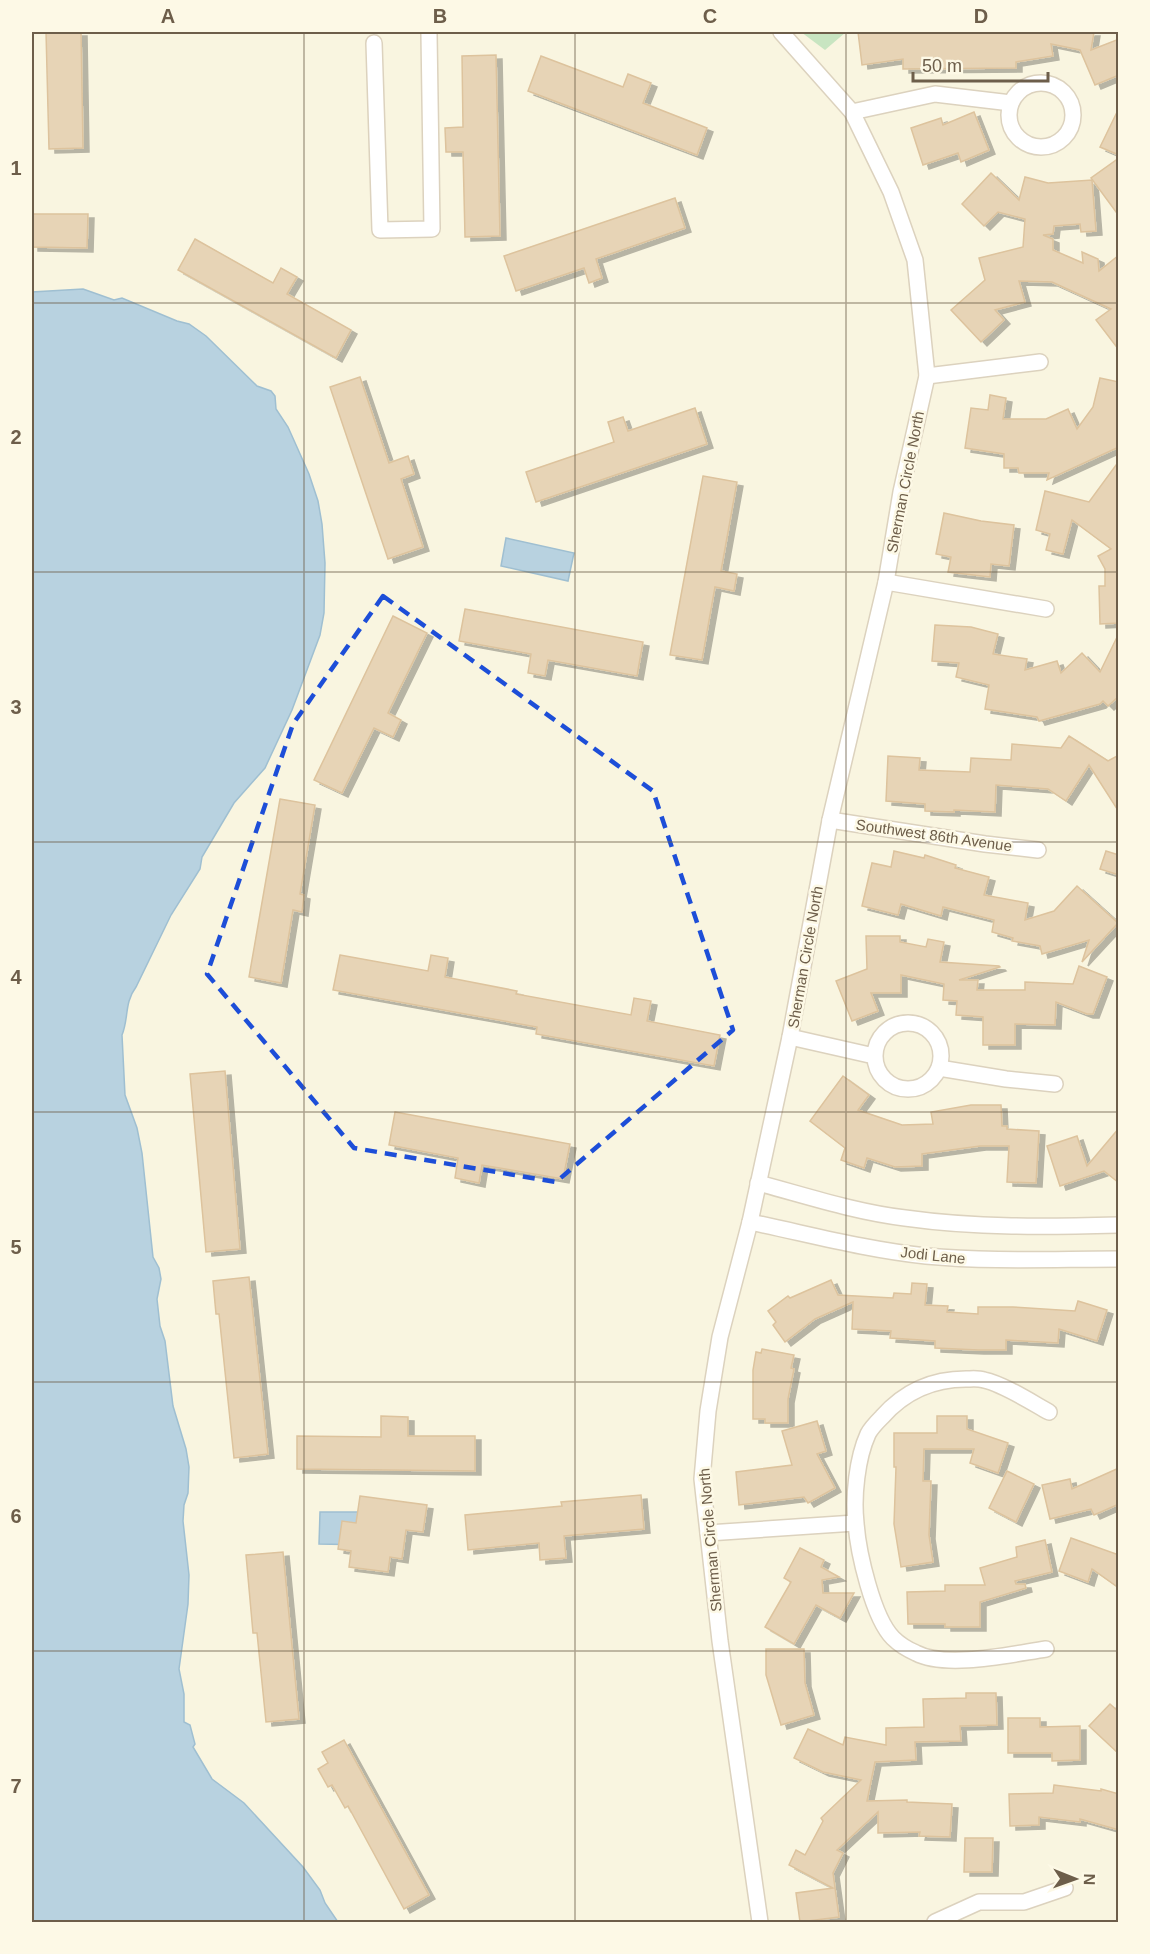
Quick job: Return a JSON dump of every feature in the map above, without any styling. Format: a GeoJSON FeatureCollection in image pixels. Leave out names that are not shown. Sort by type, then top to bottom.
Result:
{"type":"FeatureCollection","features":[{"type":"Feature","properties":{"kind":"street","name":"Sherman Circle North"},"geometry":{"type":"LineString","coordinates":[[760,1923],[720,1641],[702,1479],[708,1411],[720,1337],[759,1183],[790,1037],[830,820],[886,582],[901,492],[927,376],[915,260],[891,192],[852,112],[780,32]]}},
{"type":"Feature","properties":{"kind":"street"},"geometry":{"type":"LineString","coordinates":[[374,43],[380,230],[432,229],[429,34]]}},
{"type":"Feature","properties":{"kind":"street"},"geometry":{"type":"LineString","coordinates":[[1035,83],[1046,83],[1057,87],[1066,94],[1072,104],[1074,115],[1072,126],[1067,136],[1058,144],[1039,148],[1029,146],[1014,133],[1010,123],[1011,103],[1024,87],[1035,83]]}},
{"type":"Feature","properties":{"kind":"street"},"geometry":{"type":"LineString","coordinates":[[852,112],[935,94],[1011,103]]}},
{"type":"Feature","properties":{"kind":"street"},"geometry":{"type":"LineString","coordinates":[[927,376],[1040,362]]}},
{"type":"Feature","properties":{"kind":"street"},"geometry":{"type":"LineString","coordinates":[[886,582],[1047,609]]}},
{"type":"Feature","properties":{"kind":"street","name":"Southwest 86th Avenue"},"geometry":{"type":"LineString","coordinates":[[830,820],[1038,850]]}},
{"type":"Feature","properties":{"kind":"street"},"geometry":{"type":"LineString","coordinates":[[909,1022],[920,1024],[930,1030],[941,1050],[939,1068],[930,1081],[921,1087],[909,1089],[889,1084],[881,1076],[874,1056],[881,1035],[899,1023],[909,1022]]}},
{"type":"Feature","properties":{"kind":"street"},"geometry":{"type":"LineString","coordinates":[[790,1037],[874,1056]]}},
{"type":"Feature","properties":{"kind":"street"},"geometry":{"type":"LineString","coordinates":[[939,1068],[1055,1084]]}},
{"type":"Feature","properties":{"kind":"street"},"geometry":{"type":"LineString","coordinates":[[759,1183],[858,1210],[954,1224],[1119,1225]]}},
{"type":"Feature","properties":{"kind":"street","name":"Jodi Lane"},"geometry":{"type":"LineString","coordinates":[[750,1222],[873,1248],[925,1256],[990,1260],[1119,1259]]}},
{"type":"Feature","properties":{"kind":"street"},"geometry":{"type":"LineString","coordinates":[[1046,1649],[960,1660],[936,1659],[918,1654],[893,1638],[876,1611],[864,1569],[855,1523],[858,1462],[869,1431],[890,1407],[908,1393],[931,1383],[960,1379],[984,1380],[1009,1390],[1049,1412]]}},
{"type":"Feature","properties":{"kind":"street"},"geometry":{"type":"LineString","coordinates":[[708,1533],[855,1523]]}},
{"type":"Feature","properties":{"kind":"street"},"geometry":{"type":"LineString","coordinates":[[934,1923],[979,1902],[1024,1902],[1065,1888]]}},
{"type":"Feature","properties":{"kind":"highlighted area"},"geometry":{"type":"Polygon","coordinates":[[[383,596],[653,791],[733,1030],[556,1182],[354,1148],[207,974],[293,724],[383,596]]]}},
{"type":"Feature","properties":{"kind":"green space"},"geometry":{"type":"Polygon","coordinates":[[[801,32],[846,32],[825,50],[801,32]]]}},
{"type":"Feature","properties":{"kind":"water"},"geometry":{"type":"Polygon","coordinates":[[[83,289],[114,300],[122,298],[189,324],[206,336],[257,386],[271,391],[275,396],[276,409],[288,427],[309,474],[318,501],[322,524],[325,563],[324,613],[320,635],[292,710],[265,768],[234,803],[202,857],[200,869],[171,915],[130,999],[122,1035],[125,1095],[137,1128],[142,1153],[153,1257],[159,1268],[161,1279],[157,1299],[160,1326],[165,1341],[173,1406],[189,1467],[188,1493],[184,1505],[183,1521],[189,1575],[188,1604],[179,1669],[184,1694],[184,1722],[190,1725],[195,1744],[193,1747],[212,1779],[244,1803],[303,1867],[320,1890],[325,1903],[338,1922],[32,1922],[32,292],[83,289]]]}},
{"type":"Feature","properties":{"kind":"water"},"geometry":{"type":"Polygon","coordinates":[[[506,538],[574,553],[568,581],[501,566],[506,538]]]}},
{"type":"Feature","properties":{"kind":"water"},"geometry":{"type":"Polygon","coordinates":[[[320,1512],[369,1512],[368,1545],[319,1544],[320,1512]]]}},
{"type":"Feature","properties":{"kind":"building"},"geometry":{"type":"Polygon","coordinates":[[[46,32],[81,32],[83,148],[49,149],[46,32]]]}},
{"type":"Feature","properties":{"kind":"building"},"geometry":{"type":"Polygon","coordinates":[[[858,32],[1094,32],[1091,50],[1119,39],[1119,75],[1095,85],[1080,50],[1051,44],[1053,56],[1016,62],[1016,68],[903,69],[903,59],[862,65],[858,32]]]}},
{"type":"Feature","properties":{"kind":"building"},"geometry":{"type":"Polygon","coordinates":[[[496,55],[500,236],[465,237],[463,152],[446,152],[445,128],[463,127],[462,56],[496,55]]]}},
{"type":"Feature","properties":{"kind":"building"},"geometry":{"type":"Polygon","coordinates":[[[541,56],[623,87],[628,74],[651,83],[643,103],[707,128],[697,155],[528,91],[541,56]]]}},
{"type":"Feature","properties":{"kind":"building"},"geometry":{"type":"Polygon","coordinates":[[[1119,108],[1119,155],[1100,147],[1119,108]]]}},
{"type":"Feature","properties":{"kind":"building"},"geometry":{"type":"Polygon","coordinates":[[[974,112],[989,150],[961,162],[958,153],[923,165],[911,128],[941,118],[943,125],[974,112]]]}},
{"type":"Feature","properties":{"kind":"building"},"geometry":{"type":"Polygon","coordinates":[[[1119,158],[1119,216],[1091,178],[1119,158]]]}},
{"type":"Feature","properties":{"kind":"building"},"geometry":{"type":"Polygon","coordinates":[[[991,173],[1019,200],[1025,177],[1048,183],[1092,180],[1096,231],[1081,232],[1080,224],[1054,226],[1053,234],[1043,235],[1053,239],[1053,250],[1083,263],[1082,252],[1098,259],[1099,271],[1119,255],[1119,350],[1096,320],[1111,309],[1052,282],[1019,281],[1025,302],[995,310],[1004,320],[981,342],[951,310],[985,280],[979,258],[1023,247],[1025,219],[998,212],[984,226],[962,204],[991,173]]]}},
{"type":"Feature","properties":{"kind":"building"},"geometry":{"type":"Polygon","coordinates":[[[675,198],[685,228],[596,259],[602,278],[589,283],[584,268],[516,291],[504,256],[675,198]]]}},
{"type":"Feature","properties":{"kind":"building"},"geometry":{"type":"Polygon","coordinates":[[[32,214],[88,214],[87,248],[32,247],[32,214]]]}},
{"type":"Feature","properties":{"kind":"building"},"geometry":{"type":"Polygon","coordinates":[[[195,239],[273,283],[281,268],[297,277],[287,294],[351,330],[336,358],[178,270],[195,239]]]}},
{"type":"Feature","properties":{"kind":"building"},"geometry":{"type":"Polygon","coordinates":[[[360,377],[389,463],[408,456],[414,474],[401,479],[423,547],[388,559],[330,387],[360,377]]]}},
{"type":"Feature","properties":{"kind":"building"},"geometry":{"type":"Polygon","coordinates":[[[1100,378],[1119,382],[1119,447],[1047,480],[1049,473],[1019,473],[1018,468],[1004,468],[1004,454],[965,448],[971,408],[988,410],[990,395],[1006,398],[1003,419],[1046,419],[1068,409],[1077,429],[1093,407],[1100,378]]]}},
{"type":"Feature","properties":{"kind":"building"},"geometry":{"type":"Polygon","coordinates":[[[695,408],[707,444],[536,502],[526,472],[614,442],[608,422],[623,417],[628,431],[695,408]]]}},
{"type":"Feature","properties":{"kind":"building"},"geometry":{"type":"Polygon","coordinates":[[[1119,461],[1119,623],[1100,624],[1099,586],[1105,586],[1105,569],[1098,556],[1111,549],[1072,520],[1063,554],[1046,550],[1050,534],[1036,530],[1045,491],[1089,502],[1119,461]]]}},
{"type":"Feature","properties":{"kind":"building"},"geometry":{"type":"Polygon","coordinates":[[[703,476],[737,482],[721,571],[737,574],[734,591],[715,587],[702,660],[670,655],[703,476]]]}},
{"type":"Feature","properties":{"kind":"building"},"geometry":{"type":"Polygon","coordinates":[[[944,513],[1014,525],[1009,566],[991,564],[990,577],[948,572],[951,557],[936,554],[944,513]]]}},
{"type":"Feature","properties":{"kind":"building"},"geometry":{"type":"Polygon","coordinates":[[[465,609],[643,642],[637,676],[548,660],[545,676],[528,673],[531,654],[459,641],[465,609]]]}},
{"type":"Feature","properties":{"kind":"building"},"geometry":{"type":"Polygon","coordinates":[[[393,616],[427,633],[388,713],[401,720],[393,737],[374,728],[342,793],[314,780],[393,616]]]}},
{"type":"Feature","properties":{"kind":"building"},"geometry":{"type":"Polygon","coordinates":[[[935,625],[971,627],[998,634],[993,654],[1027,659],[1025,670],[1057,661],[1061,673],[1082,653],[1100,672],[1119,633],[1119,696],[1108,706],[1103,701],[1100,704],[1039,721],[1037,717],[985,709],[989,685],[956,677],[959,663],[932,661],[935,625]]]}},
{"type":"Feature","properties":{"kind":"building"},"geometry":{"type":"Polygon","coordinates":[[[1069,736],[1108,761],[1119,755],[1119,812],[1089,765],[1066,801],[1048,789],[996,785],[995,812],[925,811],[925,804],[886,801],[888,756],[920,758],[919,770],[970,772],[971,758],[1011,760],[1012,744],[1061,748],[1069,736]]]}},
{"type":"Feature","properties":{"kind":"building"},"geometry":{"type":"Polygon","coordinates":[[[280,799],[315,805],[300,894],[304,895],[302,912],[293,910],[281,983],[249,977],[280,799]]]}},
{"type":"Feature","properties":{"kind":"building"},"geometry":{"type":"Polygon","coordinates":[[[894,851],[924,858],[925,855],[956,865],[955,868],[989,877],[984,895],[1028,903],[1025,920],[1054,911],[1077,886],[1118,923],[1082,962],[1089,940],[1042,954],[1040,946],[1012,941],[1013,938],[992,932],[994,920],[943,907],[941,916],[901,904],[898,915],[862,906],[872,863],[891,867],[894,851]]]}},
{"type":"Feature","properties":{"kind":"building"},"geometry":{"type":"Polygon","coordinates":[[[1106,851],[1119,855],[1119,875],[1100,869],[1106,851]]]}},
{"type":"Feature","properties":{"kind":"building"},"geometry":{"type":"Polygon","coordinates":[[[866,936],[900,936],[900,942],[926,947],[928,939],[944,942],[940,962],[999,966],[959,980],[978,980],[977,990],[1025,990],[1025,982],[1073,984],[1079,966],[1107,977],[1093,1014],[1087,1014],[1056,1002],[1055,1025],[1015,1024],[1015,1045],[983,1045],[983,1017],[956,1015],[957,1001],[943,1000],[944,984],[901,975],[901,993],[871,993],[878,1011],[852,1021],[836,981],[867,969],[866,936]]]}},
{"type":"Feature","properties":{"kind":"building"},"geometry":{"type":"Polygon","coordinates":[[[340,955],[428,971],[431,955],[448,958],[445,977],[517,991],[516,994],[631,1015],[634,998],[651,1001],[647,1021],[720,1035],[714,1066],[536,1034],[537,1027],[333,990],[340,955]]]}},
{"type":"Feature","properties":{"kind":"building"},"geometry":{"type":"Polygon","coordinates":[[[225,1071],[240,1249],[206,1252],[190,1074],[225,1071]]]}},
{"type":"Feature","properties":{"kind":"building"},"geometry":{"type":"Polygon","coordinates":[[[843,1076],[869,1095],[858,1110],[902,1125],[933,1124],[931,1112],[971,1105],[1001,1105],[1002,1126],[1007,1126],[1007,1129],[1039,1131],[1036,1183],[1007,1182],[1009,1146],[980,1146],[922,1154],[922,1166],[895,1167],[867,1158],[864,1168],[841,1160],[845,1148],[810,1121],[843,1076]]]}},
{"type":"Feature","properties":{"kind":"building"},"geometry":{"type":"Polygon","coordinates":[[[395,1112],[570,1144],[563,1179],[482,1165],[479,1183],[455,1178],[458,1158],[389,1145],[395,1112]]]}},
{"type":"Feature","properties":{"kind":"building"},"geometry":{"type":"Polygon","coordinates":[[[1119,1128],[1119,1183],[1104,1171],[1060,1186],[1047,1146],[1077,1136],[1087,1166],[1119,1128]]]}},
{"type":"Feature","properties":{"kind":"building"},"geometry":{"type":"Polygon","coordinates":[[[249,1277],[268,1454],[234,1458],[219,1314],[216,1314],[213,1281],[249,1277]]]}},
{"type":"Feature","properties":{"kind":"building"},"geometry":{"type":"Polygon","coordinates":[[[831,1280],[838,1295],[893,1298],[894,1293],[911,1294],[912,1283],[927,1284],[925,1305],[948,1306],[947,1312],[978,1314],[978,1307],[1075,1311],[1078,1301],[1107,1310],[1097,1341],[1059,1329],[1058,1343],[1006,1340],[1006,1350],[978,1350],[935,1348],[935,1341],[890,1338],[891,1331],[852,1329],[853,1302],[815,1319],[785,1342],[773,1325],[776,1322],[768,1311],[788,1296],[790,1298],[831,1280]]]}},
{"type":"Feature","properties":{"kind":"building"},"geometry":{"type":"Polygon","coordinates":[[[762,1349],[794,1355],[791,1368],[794,1369],[788,1399],[788,1423],[765,1423],[765,1419],[753,1419],[753,1370],[756,1352],[761,1353],[762,1349]]]}},
{"type":"Feature","properties":{"kind":"building"},"geometry":{"type":"Polygon","coordinates":[[[381,1416],[408,1417],[408,1436],[475,1436],[475,1471],[297,1469],[297,1436],[381,1437],[381,1416]]]}},
{"type":"Feature","properties":{"kind":"building"},"geometry":{"type":"Polygon","coordinates":[[[937,1416],[967,1416],[967,1429],[1008,1443],[998,1473],[970,1463],[974,1449],[924,1449],[923,1481],[931,1481],[929,1535],[933,1562],[901,1567],[894,1524],[896,1467],[894,1467],[894,1433],[937,1433],[937,1416]]]}},
{"type":"Feature","properties":{"kind":"building"},"geometry":{"type":"Polygon","coordinates":[[[817,1421],[826,1451],[817,1454],[835,1488],[808,1503],[804,1497],[739,1505],[736,1472],[792,1465],[782,1431],[817,1421]]]}},
{"type":"Feature","properties":{"kind":"building"},"geometry":{"type":"Polygon","coordinates":[[[1119,1468],[1119,1504],[1094,1515],[1091,1509],[1050,1519],[1042,1485],[1070,1479],[1072,1489],[1119,1468]]]}},
{"type":"Feature","properties":{"kind":"building"},"geometry":{"type":"Polygon","coordinates":[[[1007,1471],[1034,1484],[1016,1522],[989,1508],[1007,1471]]]}},
{"type":"Feature","properties":{"kind":"building"},"geometry":{"type":"Polygon","coordinates":[[[641,1495],[644,1529],[564,1536],[566,1558],[540,1560],[539,1543],[468,1550],[465,1515],[562,1506],[561,1502],[641,1495]]]}},
{"type":"Feature","properties":{"kind":"building"},"geometry":{"type":"Polygon","coordinates":[[[360,1496],[427,1505],[423,1532],[406,1530],[402,1559],[390,1557],[388,1572],[349,1567],[351,1551],[338,1549],[342,1521],[356,1523],[360,1496]]]}},
{"type":"Feature","properties":{"kind":"building"},"geometry":{"type":"Polygon","coordinates":[[[1071,1538],[1119,1555],[1119,1588],[1092,1569],[1088,1582],[1059,1571],[1071,1538]]]}},
{"type":"Feature","properties":{"kind":"building"},"geometry":{"type":"Polygon","coordinates":[[[1045,1540],[1052,1572],[1015,1581],[1016,1584],[1025,1584],[1026,1588],[980,1602],[980,1627],[908,1624],[907,1592],[945,1591],[945,1585],[985,1585],[980,1568],[1017,1557],[1016,1547],[1045,1540]]]}},
{"type":"Feature","properties":{"kind":"building"},"geometry":{"type":"Polygon","coordinates":[[[800,1548],[824,1560],[821,1567],[839,1577],[822,1580],[823,1593],[854,1593],[840,1618],[816,1605],[794,1644],[765,1627],[791,1582],[784,1578],[800,1548]]]}},
{"type":"Feature","properties":{"kind":"building"},"geometry":{"type":"Polygon","coordinates":[[[283,1552],[299,1719],[266,1722],[257,1633],[253,1633],[246,1555],[283,1552]]]}},
{"type":"Feature","properties":{"kind":"building"},"geometry":{"type":"Polygon","coordinates":[[[766,1649],[804,1649],[805,1683],[814,1715],[781,1725],[766,1675],[766,1649]]]}},
{"type":"Feature","properties":{"kind":"building"},"geometry":{"type":"Polygon","coordinates":[[[966,1693],[996,1693],[997,1725],[960,1726],[961,1741],[915,1742],[916,1760],[875,1762],[867,1801],[907,1800],[907,1802],[952,1804],[950,1837],[919,1836],[920,1832],[878,1833],[878,1812],[837,1850],[843,1853],[833,1873],[839,1917],[800,1922],[796,1893],[833,1888],[789,1865],[796,1850],[805,1855],[823,1821],[821,1818],[861,1780],[823,1772],[794,1758],[808,1729],[843,1745],[845,1737],[886,1745],[886,1728],[924,1727],[923,1699],[966,1698],[966,1693]]]}},
{"type":"Feature","properties":{"kind":"building"},"geometry":{"type":"Polygon","coordinates":[[[1110,1704],[1119,1712],[1119,1754],[1089,1726],[1110,1704]]]}},
{"type":"Feature","properties":{"kind":"building"},"geometry":{"type":"Polygon","coordinates":[[[1008,1718],[1040,1718],[1040,1727],[1080,1726],[1080,1760],[1052,1761],[1052,1753],[1008,1753],[1008,1718]]]}},
{"type":"Feature","properties":{"kind":"building"},"geometry":{"type":"Polygon","coordinates":[[[344,1740],[429,1895],[404,1909],[348,1806],[345,1808],[332,1785],[328,1787],[318,1769],[328,1763],[322,1752],[344,1740]]]}},
{"type":"Feature","properties":{"kind":"building"},"geometry":{"type":"Polygon","coordinates":[[[1054,1785],[1101,1791],[1101,1789],[1119,1794],[1119,1830],[1080,1819],[1080,1822],[1039,1817],[1039,1825],[1010,1826],[1009,1794],[1053,1793],[1054,1785]]]}},
{"type":"Feature","properties":{"kind":"building"},"geometry":{"type":"Polygon","coordinates":[[[965,1838],[993,1838],[992,1872],[964,1872],[965,1838]]]}}]}
